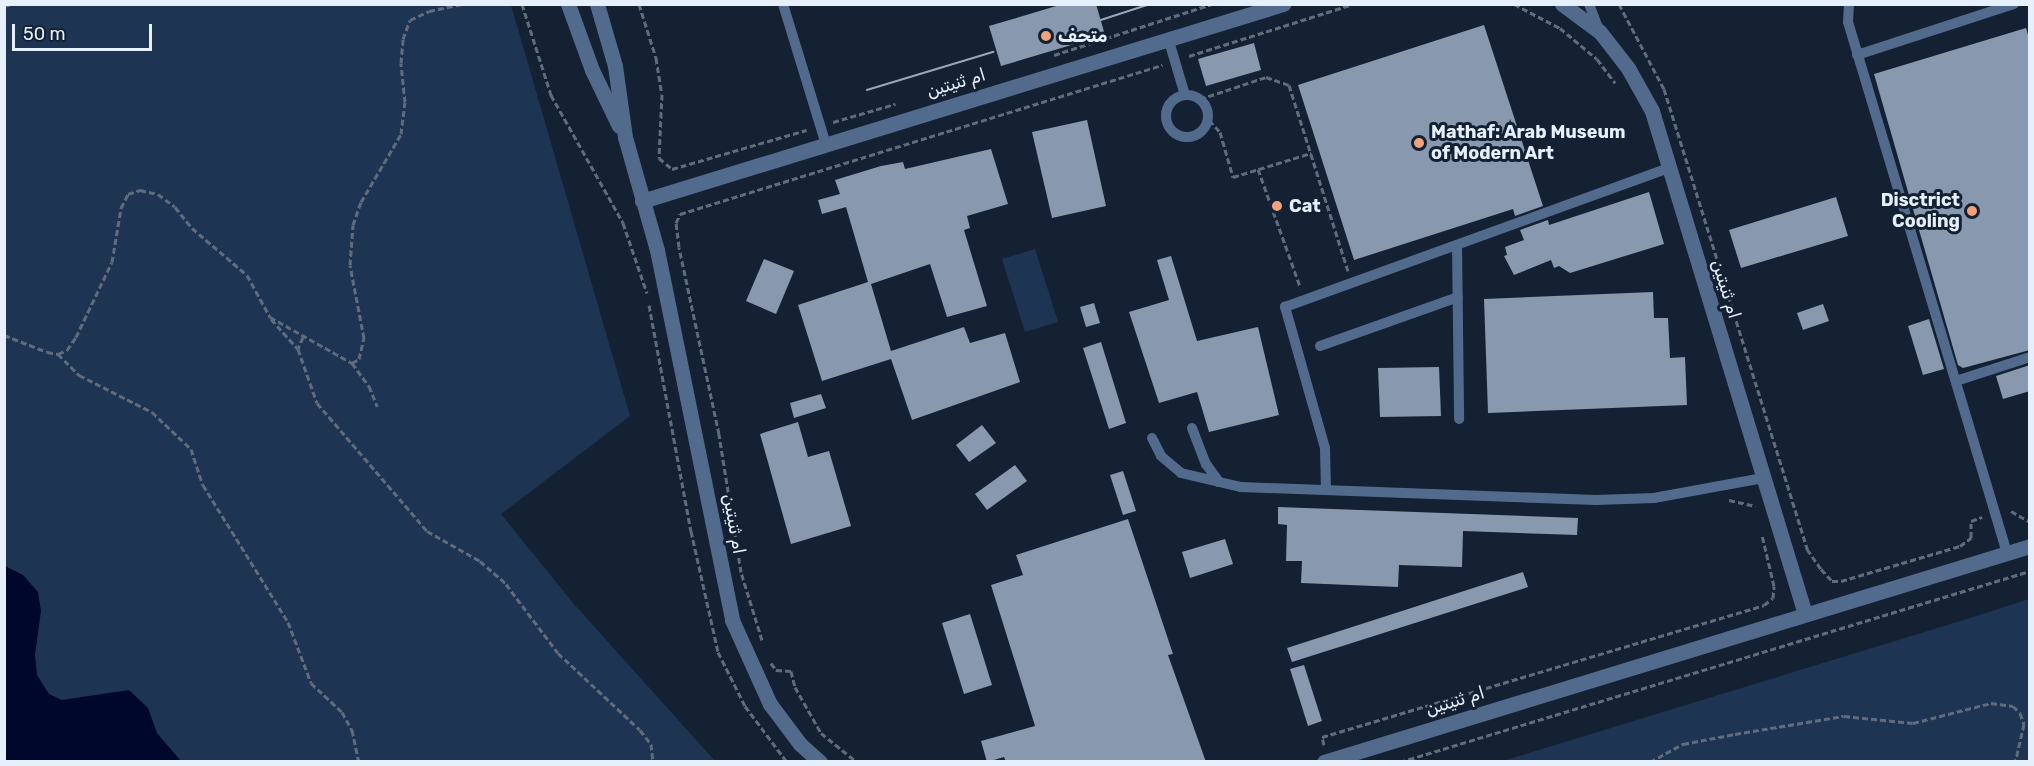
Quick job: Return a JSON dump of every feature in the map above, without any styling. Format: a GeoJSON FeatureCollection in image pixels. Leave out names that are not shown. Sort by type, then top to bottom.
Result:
{"type":"FeatureCollection","features":[{"type":"Feature","properties":{"kind":"street","name":"ام ثنيتين"},"geometry":{"type":"LineString","coordinates":[[569,4],[579,8],[590,4]]}},
{"type":"Feature","properties":{"kind":"street","name":"ام ثنيتين"},"geometry":{"type":"LineString","coordinates":[[569,4],[592,70],[625,137]]}},
{"type":"Feature","properties":{"kind":"street","name":"ام ثنيتين"},"geometry":{"type":"LineString","coordinates":[[597,4],[615,66],[625,137],[660,262],[732,620],[770,704],[800,744],[820,762]]}},
{"type":"Feature","properties":{"kind":"street","name":"ام ثنيتين"},"geometry":{"type":"LineString","coordinates":[[642,201],[1282,4]]}},
{"type":"Feature","properties":{"kind":"street","name":"ام ثنيتين"},"geometry":{"type":"LineString","coordinates":[[1562,4],[1600,32],[1628,68],[1652,111],[1667,169],[1805,614]]}},
{"type":"Feature","properties":{"kind":"street"},"geometry":{"type":"LineString","coordinates":[[579,33],[592,24],[602,27]]}},
{"type":"Feature","properties":{"kind":"street","name":"ام ثنيتين"},"geometry":{"type":"LineString","coordinates":[[1325,761],[2030,546]]}},
{"type":"Feature","properties":{"kind":"lane"},"geometry":{"type":"LineString","coordinates":[[783,4],[826,145]]}},
{"type":"Feature","properties":{"kind":"lane"},"geometry":{"type":"LineString","coordinates":[[1589,4],[1600,32]]}},
{"type":"Feature","properties":{"kind":"lane"},"geometry":{"type":"LineString","coordinates":[[1849,4],[1848,22],[1857,55],[2007,552]]}},
{"type":"Feature","properties":{"kind":"lane"},"geometry":{"type":"LineString","coordinates":[[1857,55],[2014,4]]}},
{"type":"Feature","properties":{"kind":"lane"},"geometry":{"type":"LineString","coordinates":[[1168,38],[1185,95]]}},
{"type":"Feature","properties":{"kind":"lane"},"geometry":{"type":"LineString","coordinates":[[1185,95],[1200,99],[1207,108],[1209,120],[1204,130],[1194,137],[1182,137],[1172,131],[1167,121],[1167,109],[1174,100],[1185,95]]}},
{"type":"Feature","properties":{"kind":"lane"},"geometry":{"type":"LineString","coordinates":[[1326,490],[1326,448],[1285,307],[1667,169]]}},
{"type":"Feature","properties":{"kind":"lane"},"geometry":{"type":"LineString","coordinates":[[1457,245],[1460,419]]}},
{"type":"Feature","properties":{"kind":"lane"},"geometry":{"type":"LineString","coordinates":[[1320,346],[1458,297]]}},
{"type":"Feature","properties":{"kind":"lane"},"geometry":{"type":"LineString","coordinates":[[1956,381],[2030,357]]}},
{"type":"Feature","properties":{"kind":"lane"},"geometry":{"type":"LineString","coordinates":[[1192,428],[1206,464],[1219,482]]}},
{"type":"Feature","properties":{"kind":"lane"},"geometry":{"type":"LineString","coordinates":[[1152,438],[1161,456],[1181,473],[1241,488],[1596,500],[1654,498],[1711,490],[1763,478]]}},
{"type":"Feature","properties":{"kind":"path"},"geometry":{"type":"LineString","coordinates":[[4,6],[12,4]]}},
{"type":"Feature","properties":{"kind":"path"},"geometry":{"type":"LineString","coordinates":[[352,363],[364,353],[364,338],[350,265],[353,225],[361,202],[401,134],[405,102],[401,63],[403,39],[411,20],[429,11],[463,4]]}},
{"type":"Feature","properties":{"kind":"path"},"geometry":{"type":"LineString","coordinates":[[522,4],[551,95],[623,223],[647,294],[689,520],[718,652],[745,706],[787,762]]}},
{"type":"Feature","properties":{"kind":"path"},"geometry":{"type":"LineString","coordinates":[[639,4],[656,58],[662,94],[659,158],[672,169],[898,103]]}},
{"type":"Feature","properties":{"kind":"path"},"geometry":{"type":"LineString","coordinates":[[1044,58],[1212,4]]}},
{"type":"Feature","properties":{"kind":"path"},"geometry":{"type":"LineString","coordinates":[[766,651],[741,572],[719,434],[679,247],[676,223],[680,214],[1353,4]]}},
{"type":"Feature","properties":{"kind":"path"},"geometry":{"type":"LineString","coordinates":[[1514,4],[1560,28],[1597,60],[1618,86]]}},
{"type":"Feature","properties":{"kind":"path"},"geometry":{"type":"LineString","coordinates":[[1619,4],[1667,97],[1807,549],[1821,569],[1832,581],[1841,581],[1960,546],[1971,538],[1971,520],[2010,509],[2030,522]]}},
{"type":"Feature","properties":{"kind":"path"},"geometry":{"type":"LineString","coordinates":[[1200,99],[1266,77],[1280,80],[1293,94],[1351,283]]}},
{"type":"Feature","properties":{"kind":"path"},"geometry":{"type":"LineString","coordinates":[[1209,120],[1220,132],[1233,177],[1311,153]]}},
{"type":"Feature","properties":{"kind":"path"},"geometry":{"type":"LineString","coordinates":[[1258,169],[1287,257],[1306,299]]}},
{"type":"Feature","properties":{"kind":"path"},"geometry":{"type":"LineString","coordinates":[[57,354],[76,338],[112,262],[121,207],[128,194],[140,190],[158,194],[175,207],[192,228],[247,275],[270,318],[298,349],[317,403],[360,450],[407,511],[427,531],[480,561],[506,584],[558,653],[640,730],[651,744],[653,762]]}},
{"type":"Feature","properties":{"kind":"path"},"geometry":{"type":"LineString","coordinates":[[270,318],[303,337],[312,338],[352,363],[369,386],[377,406]]}},
{"type":"Feature","properties":{"kind":"path"},"geometry":{"type":"LineString","coordinates":[[4,335],[57,354],[79,375],[152,412],[175,430],[191,449],[203,485],[288,622],[310,683],[342,712],[352,730],[359,762]]}},
{"type":"Feature","properties":{"kind":"path"},"geometry":{"type":"LineString","coordinates":[[298,349],[303,337]]}},
{"type":"Feature","properties":{"kind":"path"},"geometry":{"type":"LineString","coordinates":[[1711,490],[1713,505],[1740,501],[1755,506],[1758,515]]}},
{"type":"Feature","properties":{"kind":"path"},"geometry":{"type":"LineString","coordinates":[[1325,761],[1322,737],[1764,605],[1773,598],[1774,586],[1762,531]]}},
{"type":"Feature","properties":{"kind":"path"},"geometry":{"type":"LineString","coordinates":[[1400,762],[2030,571]]}},
{"type":"Feature","properties":{"kind":"path"},"geometry":{"type":"LineString","coordinates":[[770,661],[776,670],[790,671],[795,687],[821,733],[857,762]]}},
{"type":"Feature","properties":{"kind":"path"},"geometry":{"type":"LineString","coordinates":[[1650,762],[1683,744],[1736,734],[1844,716],[1913,723],[1991,703],[2013,706],[2020,713],[2024,724],[2015,762]]}},
{"type":"Feature","properties":{"kind":"shaded area"},"geometry":{"type":"Polygon","coordinates":[[[4,5],[511,5],[630,416],[501,514],[573,603],[715,761],[5,761],[4,5]]]}},
{"type":"Feature","properties":{"kind":"shaded area"},"geometry":{"type":"Polygon","coordinates":[[[1035,249],[1058,322],[1025,332],[1002,259],[1035,249]]]}},
{"type":"Feature","properties":{"kind":"shaded area"},"geometry":{"type":"Polygon","coordinates":[[[5,566],[23,575],[38,592],[41,611],[35,655],[37,675],[49,694],[62,700],[129,690],[148,708],[157,733],[181,761],[5,761],[5,566]]]}},
{"type":"Feature","properties":{"kind":"shaded area"},"geometry":{"type":"Polygon","coordinates":[[[2029,599],[2029,761],[1503,761],[1967,619],[2029,599]]]}},
{"type":"Feature","properties":{"kind":"building"},"geometry":{"type":"Polygon","coordinates":[[[1063,4],[1096,4],[1105,35],[1001,66],[989,26],[1063,4]]]}},
{"type":"Feature","properties":{"kind":"building","name":"Mathaf: Arab Museum of Modern Art"},"geometry":{"type":"Polygon","coordinates":[[[1484,25],[1543,206],[1515,216],[1513,209],[1354,260],[1298,85],[1484,25]]]}},
{"type":"Feature","properties":{"kind":"building","name":"Disctrict Cooling"},"geometry":{"type":"Polygon","coordinates":[[[2026,28],[2030,41],[2030,350],[1963,368],[1958,365],[1874,74],[2026,28]]]}},
{"type":"Feature","properties":{"kind":"building"},"geometry":{"type":"Polygon","coordinates":[[[1254,43],[1261,70],[1206,86],[1198,59],[1254,43]]]}},
{"type":"Feature","properties":{"kind":"building"},"geometry":{"type":"Polygon","coordinates":[[[1087,120],[1106,206],[1052,218],[1032,132],[1087,120]]]}},
{"type":"Feature","properties":{"kind":"building"},"geometry":{"type":"Polygon","coordinates":[[[991,149],[1008,204],[967,216],[970,228],[964,230],[987,306],[947,317],[930,264],[871,284],[891,351],[964,327],[970,343],[1005,333],[1020,382],[912,420],[891,359],[822,381],[798,305],[868,282],[846,207],[822,214],[818,200],[840,194],[835,180],[881,166],[903,162],[905,169],[991,149]]]}},
{"type":"Feature","properties":{"kind":"building"},"geometry":{"type":"Polygon","coordinates":[[[1649,192],[1664,244],[1570,273],[1559,266],[1554,268],[1551,260],[1514,275],[1504,256],[1507,255],[1505,247],[1524,240],[1520,230],[1548,220],[1549,225],[1649,192]]]}},
{"type":"Feature","properties":{"kind":"building"},"geometry":{"type":"Polygon","coordinates":[[[1836,197],[1848,236],[1741,268],[1729,230],[1836,197]]]}},
{"type":"Feature","properties":{"kind":"building"},"geometry":{"type":"Polygon","coordinates":[[[1171,256],[1197,341],[1258,327],[1279,415],[1209,432],[1197,392],[1159,403],[1129,312],[1169,300],[1157,260],[1171,256]]]}},
{"type":"Feature","properties":{"kind":"building"},"geometry":{"type":"Polygon","coordinates":[[[764,259],[794,271],[776,314],[746,301],[764,259]]]}},
{"type":"Feature","properties":{"kind":"building"},"geometry":{"type":"Polygon","coordinates":[[[1653,292],[1654,318],[1668,318],[1670,358],[1685,357],[1687,405],[1488,413],[1484,299],[1653,292]]]}},
{"type":"Feature","properties":{"kind":"building"},"geometry":{"type":"Polygon","coordinates":[[[1094,303],[1100,323],[1086,327],[1080,307],[1094,303]]]}},
{"type":"Feature","properties":{"kind":"building"},"geometry":{"type":"Polygon","coordinates":[[[1823,304],[1829,321],[1803,330],[1797,313],[1823,304]]]}},
{"type":"Feature","properties":{"kind":"building"},"geometry":{"type":"Polygon","coordinates":[[[1929,319],[1944,369],[1923,375],[1908,326],[1929,319]]]}},
{"type":"Feature","properties":{"kind":"building"},"geometry":{"type":"Polygon","coordinates":[[[1101,342],[1126,423],[1109,429],[1083,348],[1101,342]]]}},
{"type":"Feature","properties":{"kind":"building"},"geometry":{"type":"Polygon","coordinates":[[[2030,365],[2030,391],[2003,399],[1996,376],[2030,365]]]}},
{"type":"Feature","properties":{"kind":"building"},"geometry":{"type":"Polygon","coordinates":[[[1439,367],[1441,416],[1380,417],[1378,368],[1439,367]]]}},
{"type":"Feature","properties":{"kind":"building"},"geometry":{"type":"Polygon","coordinates":[[[821,394],[826,408],[794,418],[790,403],[821,394]]]}},
{"type":"Feature","properties":{"kind":"building"},"geometry":{"type":"Polygon","coordinates":[[[798,422],[808,457],[829,451],[851,526],[791,544],[760,434],[798,422]]]}},
{"type":"Feature","properties":{"kind":"building"},"geometry":{"type":"Polygon","coordinates":[[[982,425],[996,443],[969,462],[956,445],[982,425]]]}},
{"type":"Feature","properties":{"kind":"building"},"geometry":{"type":"Polygon","coordinates":[[[1015,465],[1027,481],[987,510],[975,494],[1015,465]]]}},
{"type":"Feature","properties":{"kind":"building"},"geometry":{"type":"Polygon","coordinates":[[[1123,471],[1136,511],[1123,515],[1110,475],[1123,471]]]}},
{"type":"Feature","properties":{"kind":"building"},"geometry":{"type":"Polygon","coordinates":[[[1278,507],[1578,518],[1577,535],[1463,531],[1462,567],[1399,565],[1398,587],[1301,583],[1302,561],[1286,561],[1287,525],[1278,524],[1278,507]]]}},
{"type":"Feature","properties":{"kind":"building"},"geometry":{"type":"Polygon","coordinates":[[[1128,519],[1173,654],[1168,655],[1206,762],[1006,762],[1004,757],[987,762],[981,741],[1035,726],[991,585],[1023,575],[1016,555],[1128,519]]]}},
{"type":"Feature","properties":{"kind":"building"},"geometry":{"type":"Polygon","coordinates":[[[1225,539],[1233,564],[1190,578],[1182,552],[1225,539]]]}},
{"type":"Feature","properties":{"kind":"building"},"geometry":{"type":"Polygon","coordinates":[[[1523,572],[1528,587],[1292,662],[1287,648],[1523,572]]]}},
{"type":"Feature","properties":{"kind":"building"},"geometry":{"type":"Polygon","coordinates":[[[970,614],[992,685],[964,694],[942,623],[970,614]]]}},
{"type":"Feature","properties":{"kind":"building"},"geometry":{"type":"Polygon","coordinates":[[[1304,665],[1322,721],[1308,726],[1290,669],[1304,665]]]}},
{"type":"Feature","properties":{"kind":"tram line"},"geometry":{"type":"LineString","coordinates":[[1101,20],[1150,4]]}},
{"type":"Feature","properties":{"kind":"tram line"},"geometry":{"type":"LineString","coordinates":[[867,90],[993,52]]}},
{"type":"Feature","properties":{"kind":"place","name":"متحف"},"geometry":{"type":"Point","coordinates":[1046,36]}},
{"type":"Feature","properties":{"kind":"place","name":"Mathaf: Arab Museum of Modern Art"},"geometry":{"type":"Point","coordinates":[1419,143]}},
{"type":"Feature","properties":{"kind":"place","name":"Cat"},"geometry":{"type":"Point","coordinates":[1277,206]}},
{"type":"Feature","properties":{"kind":"place","name":"Disctrict Cooling"},"geometry":{"type":"Point","coordinates":[1972,211]}}]}
